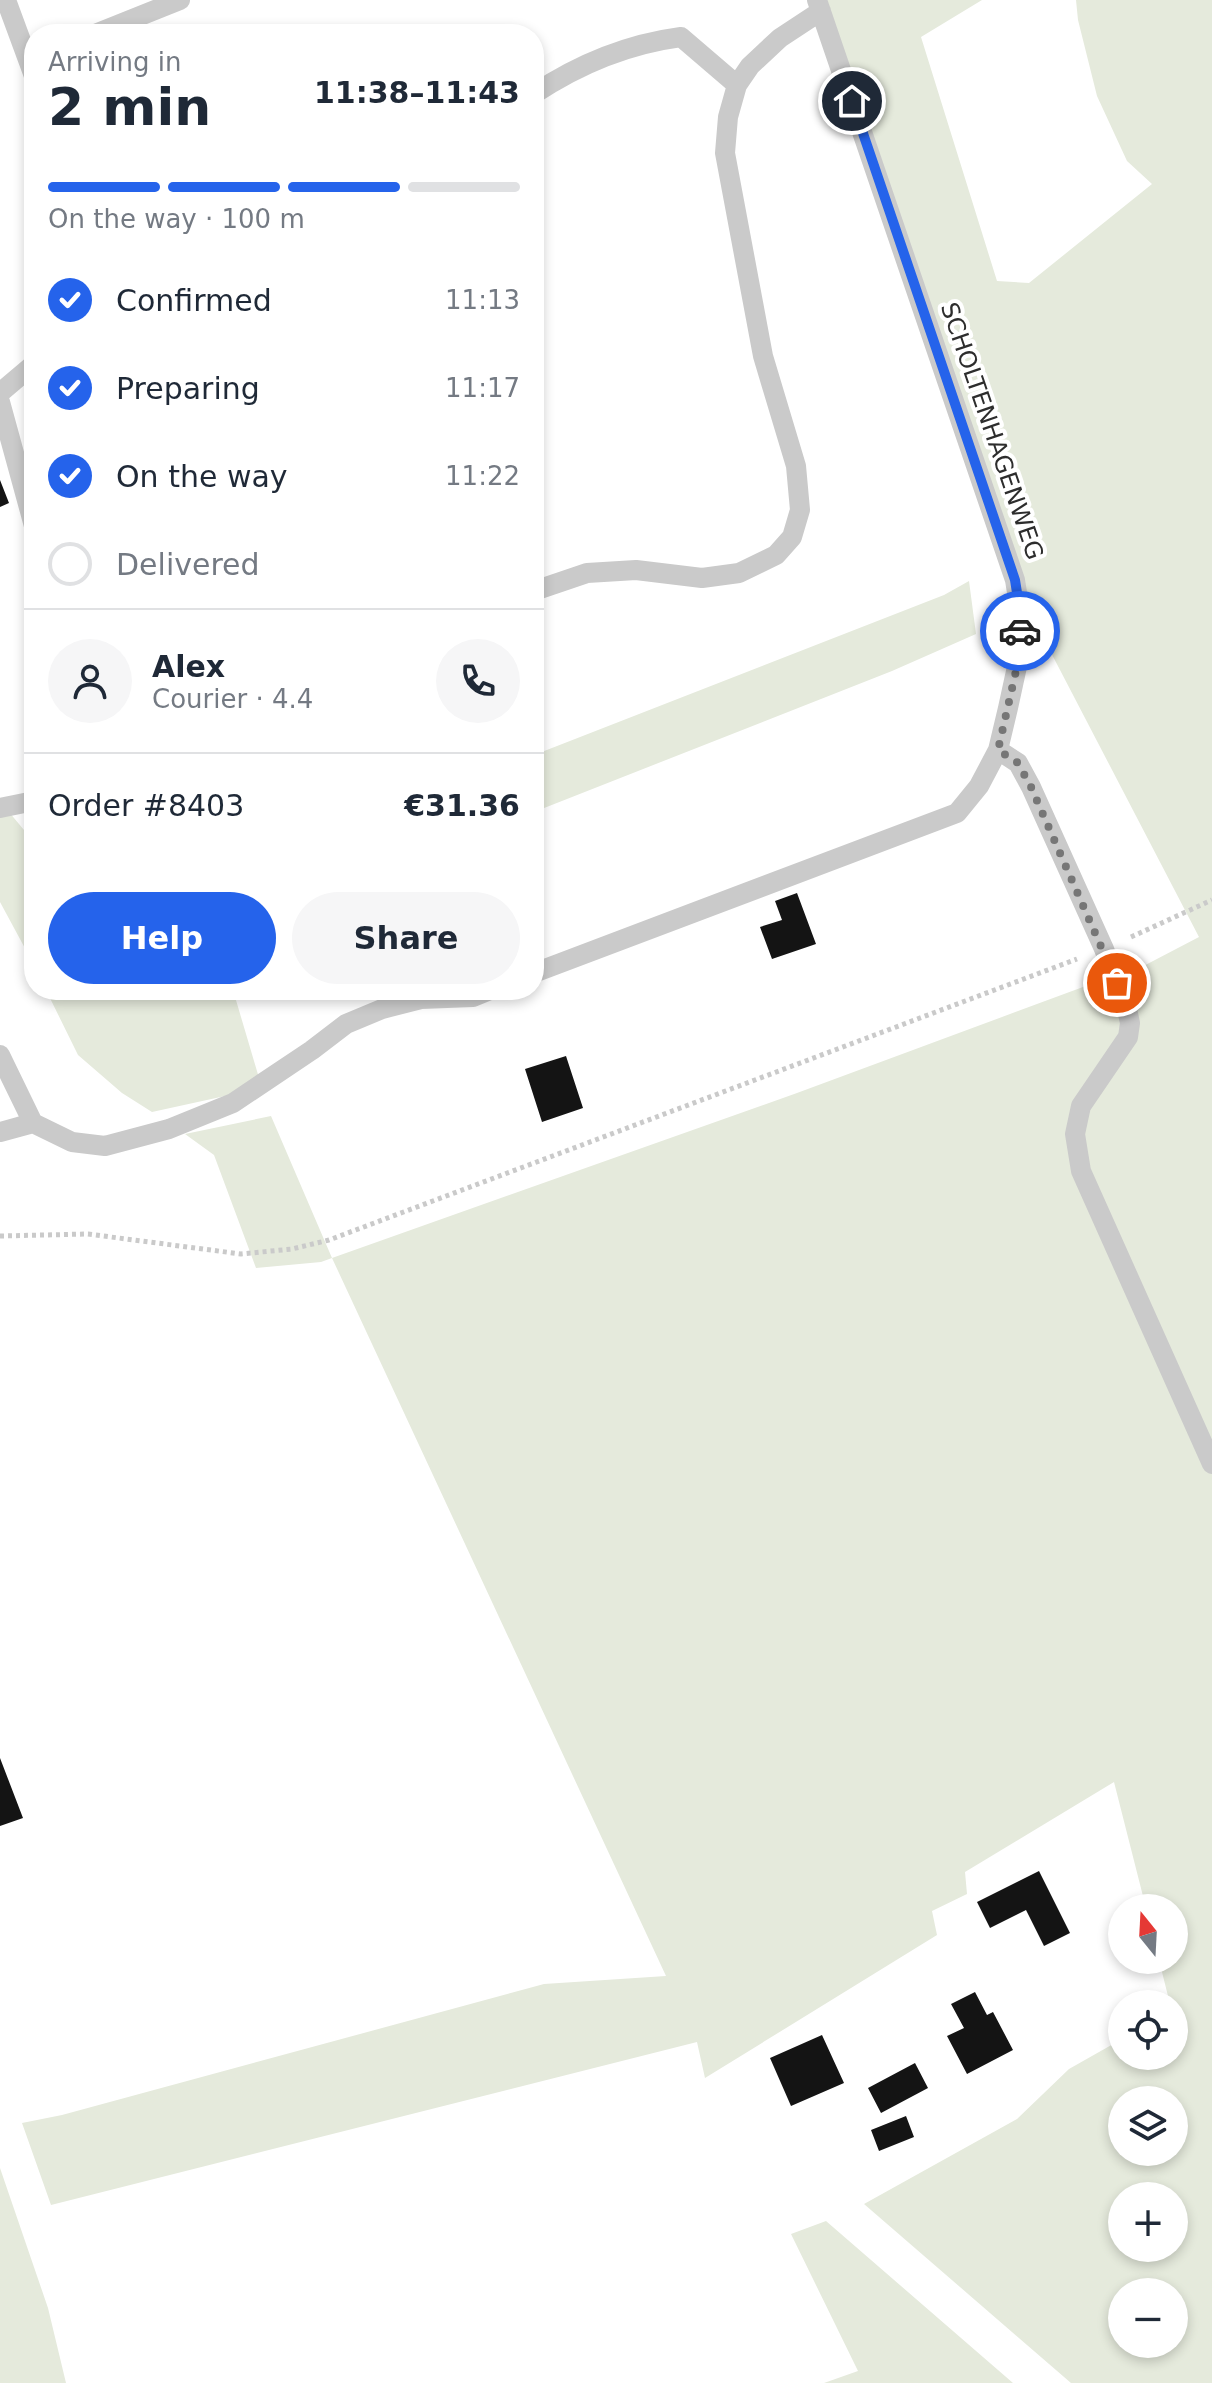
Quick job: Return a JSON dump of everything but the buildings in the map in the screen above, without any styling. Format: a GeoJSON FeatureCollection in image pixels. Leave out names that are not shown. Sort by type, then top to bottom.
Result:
{"type":"FeatureCollection","features":[{"type":"Feature","properties":{"kind":"lane"},"geometry":{"type":"LineString","coordinates":[[6,0],[24,44]]}},
{"type":"Feature","properties":{"kind":"lane"},"geometry":{"type":"LineString","coordinates":[[120,24],[180,0]]}},
{"type":"Feature","properties":{"kind":"lane"},"geometry":{"type":"LineString","coordinates":[[544,588],[587,573],[636,570],[702,578],[739,573],[776,555],[792,537],[800,510],[796,466],[763,356],[725,153],[728,117],[737,85],[750,66],[819,6]]}},
{"type":"Feature","properties":{"kind":"lane","name":"SCHOLTENHAGENWEG"},"geometry":{"type":"LineString","coordinates":[[544,969],[957,813],[979,786],[998,750],[1018,662],[1021,618],[1015,580],[819,6]]}},
{"type":"Feature","properties":{"kind":"lane"},"geometry":{"type":"LineString","coordinates":[[544,88],[604,56],[651,41],[681,37],[737,85]]}},
{"type":"Feature","properties":{"kind":"lane"},"geometry":{"type":"LineString","coordinates":[[0,393],[24,373]]}},
{"type":"Feature","properties":{"kind":"lane"},"geometry":{"type":"LineString","coordinates":[[0,402],[24,490]]}},
{"type":"Feature","properties":{"kind":"lane"},"geometry":{"type":"LineString","coordinates":[[998,750],[1018,763],[1031,787],[1127,1009],[1130,1023],[1128,1037],[1081,1106],[1075,1134],[1081,1171],[1212,1464]]}},
{"type":"Feature","properties":{"kind":"lane"},"geometry":{"type":"LineString","coordinates":[[0,808],[24,803]]}},
{"type":"Feature","properties":{"kind":"lane"},"geometry":{"type":"LineString","coordinates":[[0,1055],[33,1123],[72,1142],[105,1146],[169,1129],[233,1103],[346,1024],[382,1009],[417,1000]]}},
{"type":"Feature","properties":{"kind":"lane"},"geometry":{"type":"LineString","coordinates":[[0,1132],[33,1123]]}},
{"type":"Feature","properties":{"kind":"path"},"geometry":{"type":"LineString","coordinates":[[0,1236],[88,1234],[241,1254],[292,1249],[329,1240],[1105,953],[1212,900]]}},
{"type":"Feature","properties":{"kind":"shaded area"},"geometry":{"type":"Polygon","coordinates":[[[827,0],[982,0],[921,37],[997,281],[1029,283],[1152,184],[1127,161],[1097,96],[1076,0],[1212,0],[1212,2383],[1071,2383],[864,2204],[1017,2119],[1069,2069],[1108,2047],[1108,2070],[1188,2070],[1188,1990],[1166,1990],[1162,1974],[1188,1974],[1188,1894],[1142,1894],[1114,1782],[965,1872],[967,1894],[932,1911],[937,1935],[705,2078],[697,2042],[51,2205],[22,2123],[62,2115],[544,1984],[666,1976],[332,1258],[1132,972],[1199,937],[1034,620],[1018,608],[827,0]]]}},
{"type":"Feature","properties":{"kind":"shaded area"},"geometry":{"type":"Polygon","coordinates":[[[969,581],[976,634],[892,671],[544,808],[544,751],[944,595],[969,581]]]}},
{"type":"Feature","properties":{"kind":"shaded area"},"geometry":{"type":"Polygon","coordinates":[[[9,812],[24,830],[24,946],[0,902],[0,814],[9,812]]]}},
{"type":"Feature","properties":{"kind":"shaded area"},"geometry":{"type":"Polygon","coordinates":[[[51,1000],[236,1000],[262,1088],[152,1112],[122,1093],[78,1055],[51,1000]]]}},
{"type":"Feature","properties":{"kind":"shaded area"},"geometry":{"type":"Polygon","coordinates":[[[271,1116],[332,1258],[321,1262],[256,1268],[214,1155],[185,1134],[271,1116]]]}},
{"type":"Feature","properties":{"kind":"shaded area"},"geometry":{"type":"Polygon","coordinates":[[[0,2168],[48,2308],[66,2383],[0,2383],[0,2168]]]}},
{"type":"Feature","properties":{"kind":"shaded area"},"geometry":{"type":"Polygon","coordinates":[[[826,2221],[1013,2383],[824,2383],[858,2371],[791,2234],[826,2221]]]}},
{"type":"Feature","properties":{"kind":"way so far"},"geometry":{"type":"LineString","coordinates":[[1020,631],[1018,662],[998,750],[1018,763],[1031,787],[1117,983]]}},
{"type":"Feature","properties":{"kind":"route"},"geometry":{"type":"LineString","coordinates":[[852,101],[1015,580],[1020,631]]}}]}
